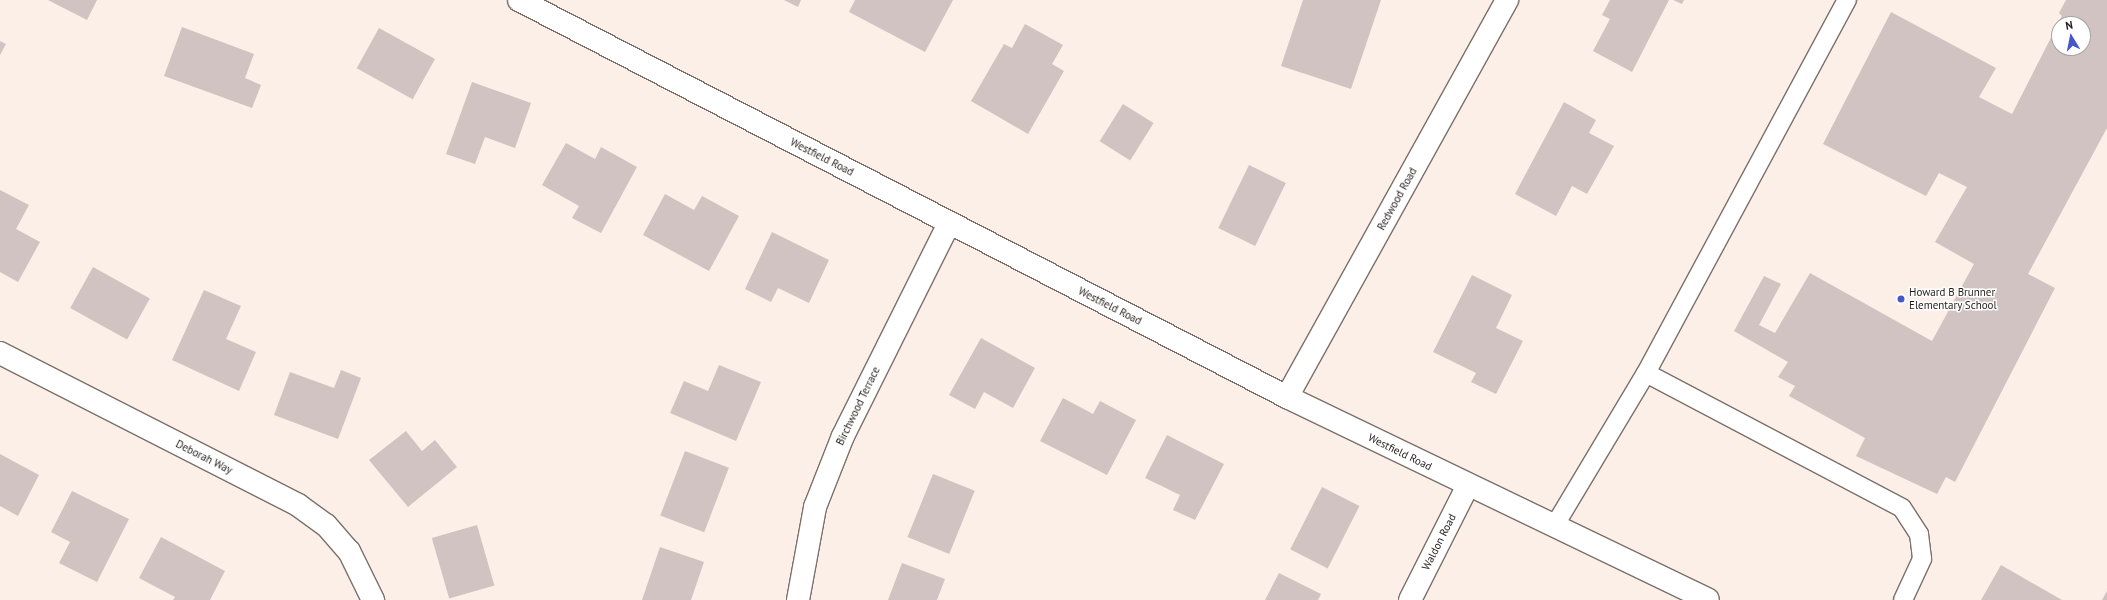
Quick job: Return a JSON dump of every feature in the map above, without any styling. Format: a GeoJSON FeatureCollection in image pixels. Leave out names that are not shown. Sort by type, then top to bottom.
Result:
{"type":"FeatureCollection","features":[{"type":"Feature","properties":{"kind":"street","name":"Westfield Road"},"geometry":{"type":"LineString","coordinates":[[519,0],[1287,397],[1708,600]]}},
{"type":"Feature","properties":{"kind":"street","name":"Redwood Road"},"geometry":{"type":"LineString","coordinates":[[1287,397],[1507,0]]}},
{"type":"Feature","properties":{"kind":"street","name":"Birchwood Terrace"},"geometry":{"type":"LineString","coordinates":[[798,600],[815,507],[843,436],[949,223]]}},
{"type":"Feature","properties":{"kind":"street","name":"Deborah Way"},"geometry":{"type":"LineString","coordinates":[[0,353],[298,505],[326,525],[350,551],[373,600]]}},
{"type":"Feature","properties":{"kind":"street","name":"Waldon Road"},"geometry":{"type":"LineString","coordinates":[[1410,600],[1468,484]]}},
{"type":"Feature","properties":{"kind":"lane"},"geometry":{"type":"LineString","coordinates":[[1555,525],[1646,373],[1847,0]]}},
{"type":"Feature","properties":{"kind":"lane"},"geometry":{"type":"LineString","coordinates":[[1646,373],[1902,508],[1919,534],[1922,559],[1902,600]]}},
{"type":"Feature","properties":{"kind":"building"},"geometry":{"type":"Polygon","coordinates":[[[48,0],[97,0],[87,20],[48,0]]]}},
{"type":"Feature","properties":{"kind":"building"},"geometry":{"type":"Polygon","coordinates":[[[784,0],[801,0],[798,7],[784,0]]]}},
{"type":"Feature","properties":{"kind":"building"},"geometry":{"type":"Polygon","coordinates":[[[855,0],[953,0],[925,52],[849,12],[855,0]]]}},
{"type":"Feature","properties":{"kind":"building"},"geometry":{"type":"Polygon","coordinates":[[[1303,0],[1381,0],[1351,89],[1281,66],[1303,0]]]}},
{"type":"Feature","properties":{"kind":"building"},"geometry":{"type":"Polygon","coordinates":[[[1610,0],[1669,0],[1632,72],[1593,51],[1610,19],[1602,15],[1610,0]]]}},
{"type":"Feature","properties":{"kind":"building"},"geometry":{"type":"Polygon","coordinates":[[[1673,0],[1684,0],[1682,4],[1673,0]]]}},
{"type":"Feature","properties":{"kind":"building"},"geometry":{"type":"Polygon","coordinates":[[[2066,0],[2107,0],[2107,128],[2028,274],[2055,288],[1955,482],[1946,477],[1937,494],[1856,456],[1865,438],[1789,396],[1795,386],[1778,377],[1788,362],[1734,331],[1764,276],[1781,284],[1759,325],[1775,333],[1810,273],[1932,341],[1974,264],[1935,242],[1967,187],[1939,173],[1926,196],[1823,144],[1891,12],[1996,68],[1979,97],[2012,114],[2051,38],[2051,56],[2091,56],[2091,16],[2062,16],[2059,13],[2066,0]]]}},
{"type":"Feature","properties":{"kind":"building"},"geometry":{"type":"Polygon","coordinates":[[[1025,24],[1063,45],[1052,64],[1064,71],[1028,134],[971,101],[1004,44],[1012,48],[1025,24]]]}},
{"type":"Feature","properties":{"kind":"building"},"geometry":{"type":"Polygon","coordinates":[[[182,27],[254,54],[245,78],[261,85],[252,108],[164,76],[182,27]]]}},
{"type":"Feature","properties":{"kind":"building"},"geometry":{"type":"Polygon","coordinates":[[[379,28],[435,59],[413,99],[357,68],[379,28]]]}},
{"type":"Feature","properties":{"kind":"building"},"geometry":{"type":"Polygon","coordinates":[[[0,41],[6,44],[0,55],[0,41]]]}},
{"type":"Feature","properties":{"kind":"building"},"geometry":{"type":"Polygon","coordinates":[[[472,82],[531,103],[515,148],[485,137],[475,164],[446,154],[472,82]]]}},
{"type":"Feature","properties":{"kind":"building"},"geometry":{"type":"Polygon","coordinates":[[[1564,102],[1596,120],[1589,133],[1614,146],[1587,194],[1572,186],[1556,216],[1515,194],[1564,102]]]}},
{"type":"Feature","properties":{"kind":"building"},"geometry":{"type":"Polygon","coordinates":[[[1123,104],[1154,123],[1130,160],[1100,141],[1123,104]]]}},
{"type":"Feature","properties":{"kind":"building"},"geometry":{"type":"Polygon","coordinates":[[[566,143],[595,159],[601,147],[637,167],[601,233],[572,218],[579,206],[542,185],[566,143]]]}},
{"type":"Feature","properties":{"kind":"building"},"geometry":{"type":"Polygon","coordinates":[[[1249,165],[1286,183],[1255,246],[1218,228],[1249,165]]]}},
{"type":"Feature","properties":{"kind":"building"},"geometry":{"type":"Polygon","coordinates":[[[0,190],[29,205],[16,229],[40,242],[18,282],[0,272],[0,190]]]}},
{"type":"Feature","properties":{"kind":"building"},"geometry":{"type":"Polygon","coordinates":[[[665,194],[694,210],[702,196],[739,216],[709,271],[643,235],[665,194]]]}},
{"type":"Feature","properties":{"kind":"building"},"geometry":{"type":"Polygon","coordinates":[[[772,232],[829,260],[809,303],[778,288],[771,302],[745,289],[772,232]]]}},
{"type":"Feature","properties":{"kind":"building"},"geometry":{"type":"Polygon","coordinates":[[[93,267],[150,299],[127,340],[70,308],[93,267]]]}},
{"type":"Feature","properties":{"kind":"building"},"geometry":{"type":"Polygon","coordinates":[[[1472,275],[1512,295],[1496,328],[1523,341],[1496,394],[1471,382],[1476,373],[1433,352],[1472,275]]]}},
{"type":"Feature","properties":{"kind":"building"},"geometry":{"type":"Polygon","coordinates":[[[204,290],[241,306],[226,339],[256,352],[239,391],[172,360],[204,290]]]}},
{"type":"Feature","properties":{"kind":"building"},"geometry":{"type":"Polygon","coordinates":[[[981,338],[1035,368],[1013,408],[984,392],[975,409],[949,395],[981,338]]]}},
{"type":"Feature","properties":{"kind":"building"},"geometry":{"type":"Polygon","coordinates":[[[719,365],[761,382],[736,441],[670,413],[684,381],[708,391],[719,365]]]}},
{"type":"Feature","properties":{"kind":"building"},"geometry":{"type":"Polygon","coordinates":[[[341,370],[361,378],[338,439],[274,415],[290,372],[334,388],[341,370]]]}},
{"type":"Feature","properties":{"kind":"building"},"geometry":{"type":"Polygon","coordinates":[[[1063,398],[1093,414],[1100,401],[1136,420],[1107,475],[1040,441],[1063,398]]]}},
{"type":"Feature","properties":{"kind":"building"},"geometry":{"type":"Polygon","coordinates":[[[406,431],[422,451],[435,440],[457,467],[408,507],[369,460],[406,431]]]}},
{"type":"Feature","properties":{"kind":"building"},"geometry":{"type":"Polygon","coordinates":[[[1167,435],[1224,464],[1195,520],[1173,510],[1180,495],[1145,478],[1167,435]]]}},
{"type":"Feature","properties":{"kind":"building"},"geometry":{"type":"Polygon","coordinates":[[[685,451],[729,468],[704,532],[660,515],[685,451]]]}},
{"type":"Feature","properties":{"kind":"building"},"geometry":{"type":"Polygon","coordinates":[[[0,454],[39,475],[18,516],[0,506],[0,454]]]}},
{"type":"Feature","properties":{"kind":"building"},"geometry":{"type":"Polygon","coordinates":[[[933,474],[975,491],[949,554],[908,537],[933,474]]]}},
{"type":"Feature","properties":{"kind":"building"},"geometry":{"type":"Polygon","coordinates":[[[1322,487],[1359,506],[1328,568],[1290,549],[1322,487]]]}},
{"type":"Feature","properties":{"kind":"building"},"geometry":{"type":"Polygon","coordinates":[[[72,491],[129,519],[97,582],[59,563],[70,542],[51,532],[72,491]]]}},
{"type":"Feature","properties":{"kind":"building"},"geometry":{"type":"Polygon","coordinates":[[[477,525],[494,586],[449,599],[432,538],[477,525]]]}},
{"type":"Feature","properties":{"kind":"building"},"geometry":{"type":"Polygon","coordinates":[[[161,537],[225,571],[210,600],[173,600],[175,597],[139,578],[161,537]]]}},
{"type":"Feature","properties":{"kind":"building"},"geometry":{"type":"Polygon","coordinates":[[[660,547],[704,562],[691,600],[642,600],[660,547]]]}},
{"type":"Feature","properties":{"kind":"building"},"geometry":{"type":"Polygon","coordinates":[[[902,563],[945,579],[937,600],[888,600],[902,563]]]}},
{"type":"Feature","properties":{"kind":"building"},"geometry":{"type":"Polygon","coordinates":[[[2001,565],[2062,600],[1981,600],[2001,565]]]}},
{"type":"Feature","properties":{"kind":"building"},"geometry":{"type":"Polygon","coordinates":[[[1279,573],[1321,594],[1318,600],[1265,600],[1279,573]]]}},
{"type":"Feature","properties":{"kind":"building"},"geometry":{"type":"Polygon","coordinates":[[[2107,591],[2107,600],[2102,600],[2107,591]]]}},
{"type":"Feature","properties":{"kind":"place","name":"Howard B Brunner Elementary School"},"geometry":{"type":"Point","coordinates":[1901,299]}}]}
